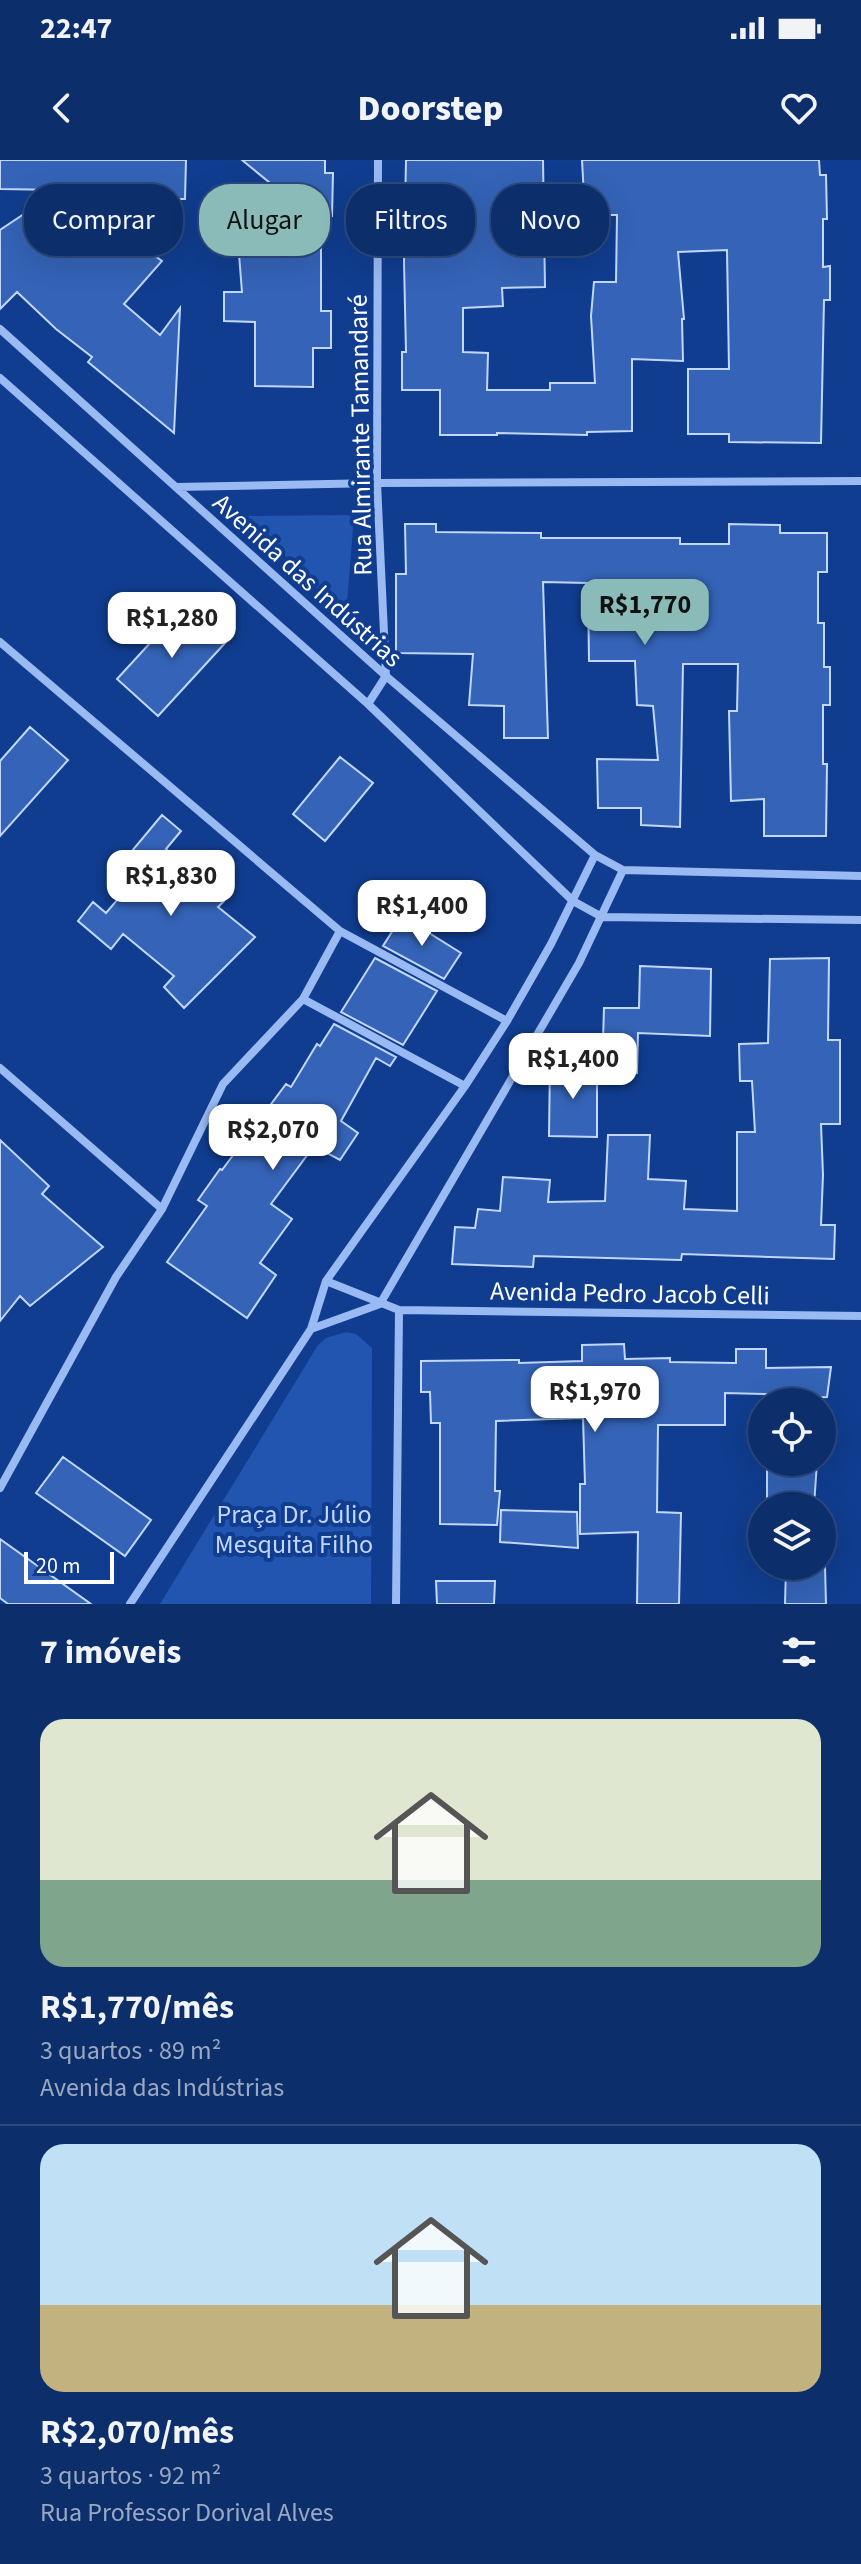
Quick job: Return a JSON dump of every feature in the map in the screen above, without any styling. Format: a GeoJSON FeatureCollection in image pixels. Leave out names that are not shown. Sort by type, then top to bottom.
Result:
{"type":"FeatureCollection","features":[{"type":"Feature","properties":{"kind":"street","name":"Rua Almirante Tamandaré"},"geometry":{"type":"LineString","coordinates":[[378,160],[377,483],[386,676]]}},
{"type":"Feature","properties":{"kind":"street","name":"Avenida das Indústrias"},"geometry":{"type":"LineString","coordinates":[[0,329],[386,676],[595,855],[623,870]]}},
{"type":"Feature","properties":{"kind":"street","name":"Avenida das Indústrias"},"geometry":{"type":"LineString","coordinates":[[0,378],[368,704],[573,901],[602,917]]}},
{"type":"Feature","properties":{"kind":"street"},"geometry":{"type":"LineString","coordinates":[[175,487],[861,481]]}},
{"type":"Feature","properties":{"kind":"street"},"geometry":{"type":"LineString","coordinates":[[0,642],[340,931],[507,1021]]}},
{"type":"Feature","properties":{"kind":"street"},"geometry":{"type":"LineString","coordinates":[[368,704],[386,676]]}},
{"type":"Feature","properties":{"kind":"street"},"geometry":{"type":"LineString","coordinates":[[130,1604],[311,1329],[326,1281],[465,1086],[507,1021],[595,855]]}},
{"type":"Feature","properties":{"kind":"street"},"geometry":{"type":"LineString","coordinates":[[311,1329],[380,1304],[579,963],[623,870],[861,876]]}},
{"type":"Feature","properties":{"kind":"street"},"geometry":{"type":"LineString","coordinates":[[602,917],[861,920]]}},
{"type":"Feature","properties":{"kind":"street"},"geometry":{"type":"LineString","coordinates":[[1,1485],[116,1277],[162,1209],[223,1084],[303,999],[340,931]]}},
{"type":"Feature","properties":{"kind":"street"},"geometry":{"type":"LineString","coordinates":[[303,999],[465,1086]]}},
{"type":"Feature","properties":{"kind":"street"},"geometry":{"type":"LineString","coordinates":[[0,1068],[162,1209]]}},
{"type":"Feature","properties":{"kind":"street"},"geometry":{"type":"LineString","coordinates":[[326,1281],[399,1310],[396,1604]]}},
{"type":"Feature","properties":{"kind":"street","name":"Avenida Pedro Jacob Celli"},"geometry":{"type":"LineString","coordinates":[[399,1310],[861,1316]]}},
{"type":"Feature","properties":{"kind":"green space"},"geometry":{"type":"Polygon","coordinates":[[[354,515],[346,617],[245,516],[354,515]]]}},
{"type":"Feature","properties":{"kind":"green space","name":"Praça Dr. Júlio Mesquita Filho"},"geometry":{"type":"Polygon","coordinates":[[[346,1332],[356,1334],[372,1348],[371,1604],[160,1604],[318,1345],[326,1338],[346,1332]]]}},
{"type":"Feature","properties":{"kind":"building"},"geometry":{"type":"Polygon","coordinates":[[[0,160],[186,160],[185,199],[183,184],[24,184],[24,189],[0,189],[0,160]]]}},
{"type":"Feature","properties":{"kind":"building"},"geometry":{"type":"Polygon","coordinates":[[[242,160],[325,160],[325,173],[333,173],[332,216],[330,184],[270,183],[242,160]]]}},
{"type":"Feature","properties":{"kind":"building"},"geometry":{"type":"Polygon","coordinates":[[[406,160],[543,160],[543,184],[491,184],[491,256],[545,256],[545,287],[502,288],[503,306],[463,308],[463,352],[488,353],[487,390],[550,390],[550,383],[595,383],[591,316],[594,282],[616,282],[617,215],[609,215],[609,184],[583,184],[582,160],[819,160],[820,175],[826,175],[827,219],[823,219],[823,267],[830,266],[830,300],[824,300],[821,443],[729,442],[729,434],[688,434],[688,369],[729,369],[727,250],[678,252],[684,319],[683,361],[632,359],[632,431],[587,432],[587,435],[440,435],[440,390],[402,390],[402,352],[406,352],[404,256],[475,256],[475,184],[406,184],[406,160]]]}},
{"type":"Feature","properties":{"kind":"building"},"geometry":{"type":"Polygon","coordinates":[[[24,214],[24,256],[155,256],[162,261],[124,304],[160,335],[180,308],[174,433],[88,362],[92,357],[56,329],[17,292],[0,309],[0,230],[24,214]]]}},
{"type":"Feature","properties":{"kind":"building"},"geometry":{"type":"Polygon","coordinates":[[[239,256],[321,256],[321,311],[331,311],[331,348],[313,348],[313,387],[255,386],[255,322],[224,321],[224,292],[242,292],[239,256]]]}},
{"type":"Feature","properties":{"kind":"building"},"geometry":{"type":"Polygon","coordinates":[[[405,524],[436,524],[436,532],[541,533],[541,538],[680,538],[680,544],[729,544],[729,524],[780,525],[780,533],[827,533],[827,572],[818,572],[818,623],[824,623],[824,667],[830,667],[830,705],[823,705],[823,764],[827,764],[826,836],[764,836],[764,799],[731,801],[729,711],[737,711],[738,664],[683,664],[680,827],[641,825],[641,808],[598,808],[597,759],[658,760],[653,706],[637,705],[635,661],[589,661],[588,583],[543,582],[548,738],[504,738],[504,706],[469,705],[473,654],[396,653],[396,574],[406,574],[405,524]]]}},
{"type":"Feature","properties":{"kind":"building"},"geometry":{"type":"Polygon","coordinates":[[[185,605],[226,642],[158,716],[117,679],[185,605]]]}},
{"type":"Feature","properties":{"kind":"building"},"geometry":{"type":"Polygon","coordinates":[[[30,727],[68,760],[0,836],[0,761],[30,727]]]}},
{"type":"Feature","properties":{"kind":"building"},"geometry":{"type":"Polygon","coordinates":[[[340,757],[373,783],[325,841],[293,814],[340,757]]]}},
{"type":"Feature","properties":{"kind":"building"},"geometry":{"type":"Polygon","coordinates":[[[162,815],[181,831],[166,849],[224,901],[218,907],[255,937],[184,1008],[164,987],[174,976],[123,934],[111,949],[78,921],[93,902],[106,913],[142,871],[126,858],[162,815]]]}},
{"type":"Feature","properties":{"kind":"building"},"geometry":{"type":"Polygon","coordinates":[[[402,916],[461,953],[444,979],[383,946],[402,916]]]}},
{"type":"Feature","properties":{"kind":"building"},"geometry":{"type":"Polygon","coordinates":[[[375,958],[437,991],[403,1045],[341,1012],[375,958]]]}},
{"type":"Feature","properties":{"kind":"building"},"geometry":{"type":"Polygon","coordinates":[[[829,958],[828,1040],[840,1040],[840,1124],[821,1124],[821,1225],[835,1225],[834,1259],[682,1254],[681,1260],[534,1256],[533,1267],[452,1264],[455,1227],[475,1228],[478,1209],[500,1211],[503,1177],[550,1180],[548,1202],[605,1201],[608,1135],[650,1135],[648,1179],[686,1181],[684,1209],[737,1211],[737,1132],[755,1132],[752,1081],[740,1081],[739,1044],[768,1043],[770,959],[829,958]]]}},
{"type":"Feature","properties":{"kind":"building"},"geometry":{"type":"Polygon","coordinates":[[[640,966],[711,969],[710,1036],[638,1033],[637,1073],[602,1074],[604,1008],[639,1008],[640,966]]]}},
{"type":"Feature","properties":{"kind":"building"},"geometry":{"type":"Polygon","coordinates":[[[334,1024],[396,1057],[390,1066],[376,1058],[341,1121],[358,1133],[340,1160],[314,1146],[271,1204],[292,1219],[260,1263],[276,1275],[247,1318],[167,1262],[207,1206],[198,1200],[286,1084],[291,1087],[317,1044],[320,1046],[334,1024]]]}},
{"type":"Feature","properties":{"kind":"building"},"geometry":{"type":"Polygon","coordinates":[[[550,1063],[597,1067],[597,1137],[549,1136],[550,1063]]]}},
{"type":"Feature","properties":{"kind":"building"},"geometry":{"type":"Polygon","coordinates":[[[0,1140],[49,1186],[42,1194],[103,1247],[30,1306],[20,1296],[0,1321],[0,1140]]]}},
{"type":"Feature","properties":{"kind":"building"},"geometry":{"type":"Polygon","coordinates":[[[624,1344],[625,1359],[670,1358],[670,1362],[736,1363],[736,1349],[766,1349],[766,1368],[831,1367],[828,1388],[748,1388],[748,1394],[725,1393],[725,1425],[658,1425],[657,1512],[681,1513],[679,1604],[637,1604],[638,1532],[580,1534],[580,1484],[585,1484],[583,1418],[496,1421],[495,1491],[500,1491],[497,1525],[440,1524],[440,1423],[431,1423],[430,1392],[421,1392],[421,1361],[582,1361],[582,1345],[624,1344]]]}},
{"type":"Feature","properties":{"kind":"building"},"geometry":{"type":"Polygon","coordinates":[[[63,1457],[151,1520],[125,1556],[36,1493],[63,1457]]]}},
{"type":"Feature","properties":{"kind":"building"},"geometry":{"type":"Polygon","coordinates":[[[767,1476],[816,1476],[815,1492],[767,1492],[767,1476]]]}},
{"type":"Feature","properties":{"kind":"building"},"geometry":{"type":"Polygon","coordinates":[[[501,1510],[577,1512],[578,1548],[500,1542],[501,1510]]]}},
{"type":"Feature","properties":{"kind":"building"},"geometry":{"type":"Polygon","coordinates":[[[0,1539],[91,1604],[8,1604],[0,1598],[0,1539]]]}},
{"type":"Feature","properties":{"kind":"building"},"geometry":{"type":"Polygon","coordinates":[[[786,1580],[825,1580],[826,1604],[785,1604],[786,1580]]]}},
{"type":"Feature","properties":{"kind":"building"},"geometry":{"type":"Polygon","coordinates":[[[436,1581],[495,1581],[494,1604],[437,1604],[436,1581]]]}}]}
